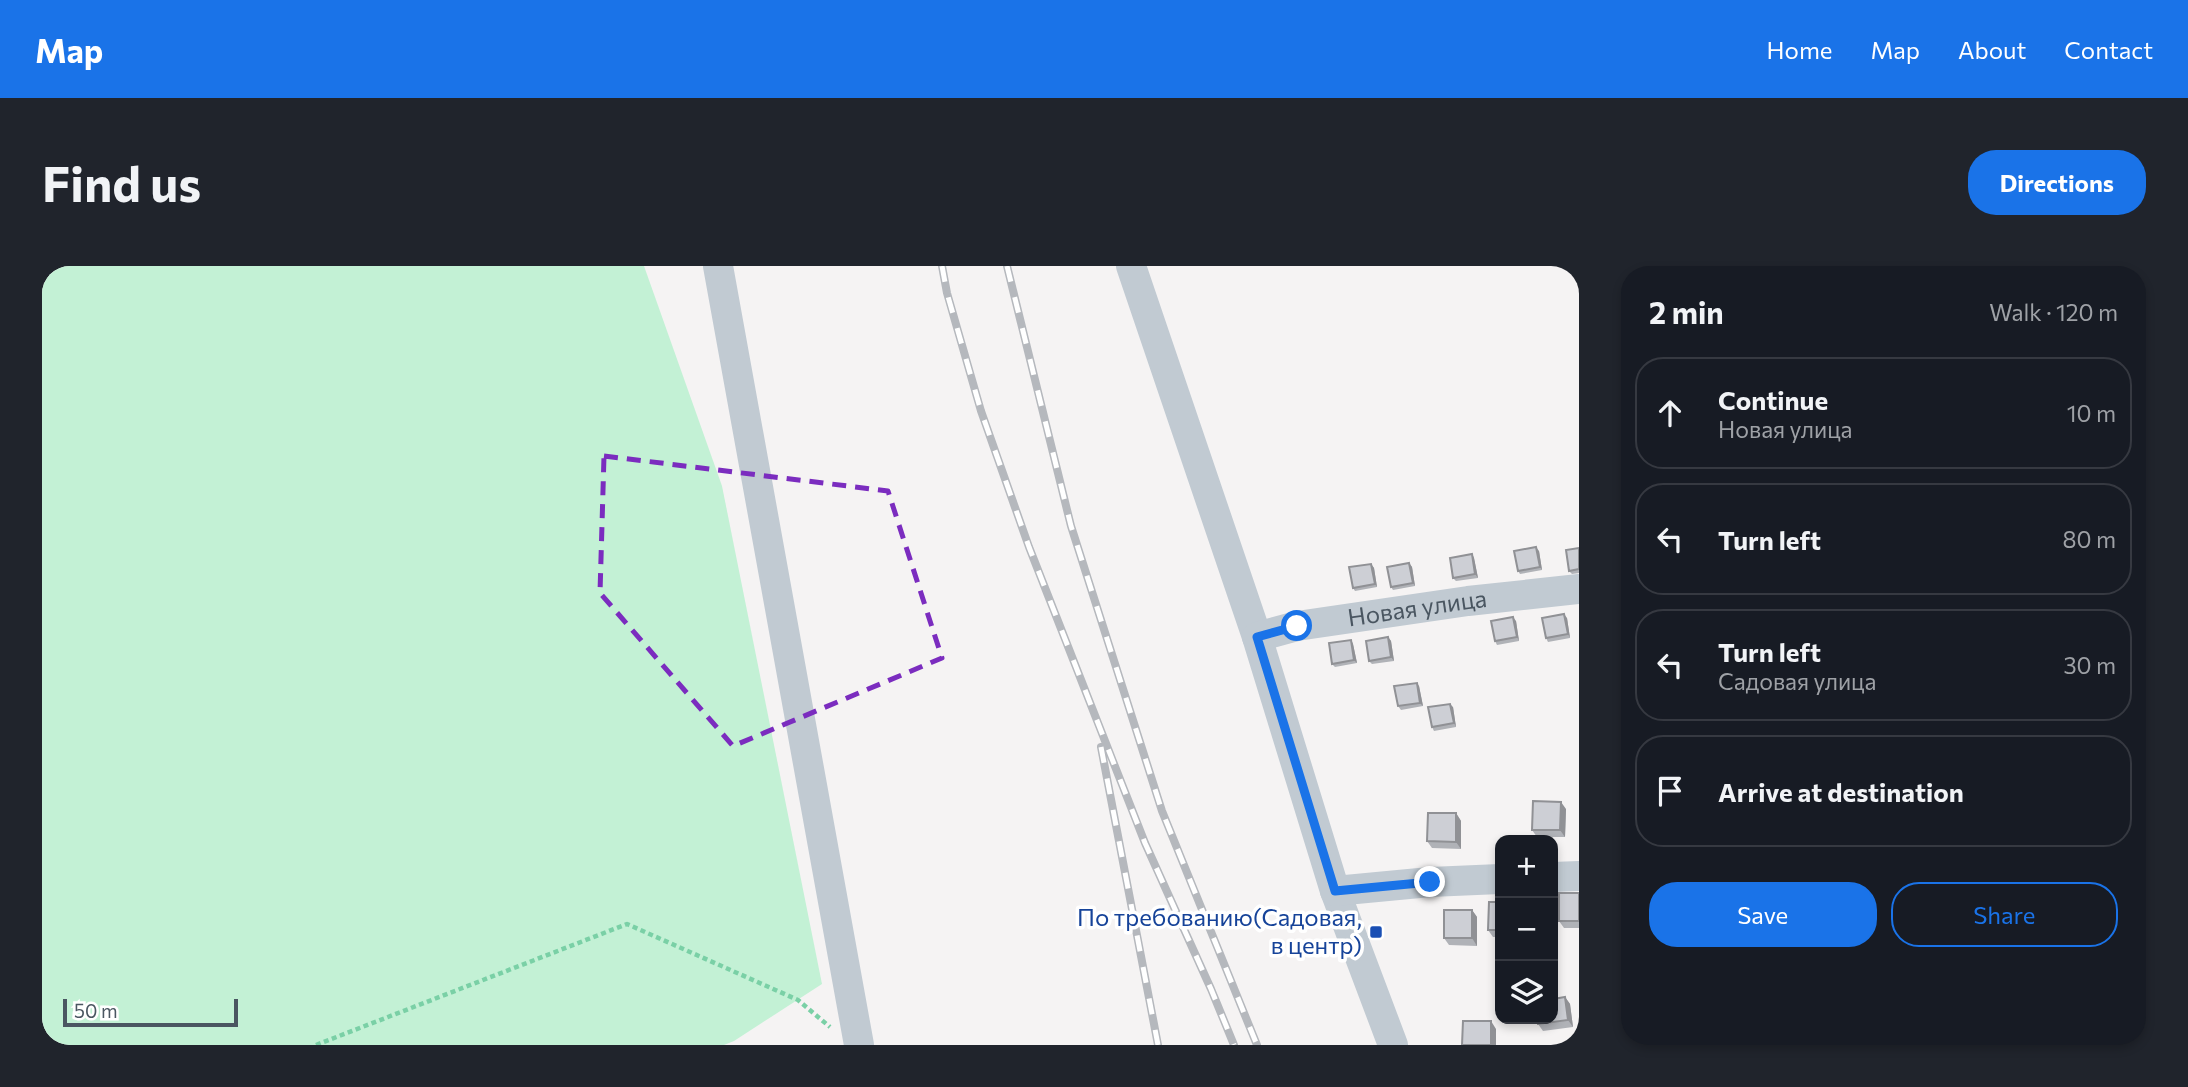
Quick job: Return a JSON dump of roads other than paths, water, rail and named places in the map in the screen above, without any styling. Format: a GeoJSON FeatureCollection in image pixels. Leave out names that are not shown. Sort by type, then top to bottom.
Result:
{"type":"FeatureCollection","features":[{"type":"Feature","properties":{"kind":"street"},"geometry":{"type":"LineString","coordinates":[[718,266],[850,1040]]}},
{"type":"Feature","properties":{"kind":"street"},"geometry":{"type":"LineString","coordinates":[[1131,266],[1257,637],[1335,891],[1393,1045]]}},
{"type":"Feature","properties":{"kind":"street","name":"Новая улица"},"geometry":{"type":"LineString","coordinates":[[1257,637],[1297,626],[1468,601],[1579,589]]}},
{"type":"Feature","properties":{"kind":"street"},"geometry":{"type":"LineString","coordinates":[[1558,877],[1579,876]]}},
{"type":"Feature","properties":{"kind":"street"},"geometry":{"type":"LineString","coordinates":[[1335,891],[1495,879]]}},
{"type":"Feature","properties":{"kind":"railway"},"geometry":{"type":"LineString","coordinates":[[942,266],[947,293],[981,411],[1029,547],[1145,843],[1234,1045]]}},
{"type":"Feature","properties":{"kind":"railway"},"geometry":{"type":"LineString","coordinates":[[1007,266],[1071,526],[1162,811],[1257,1045]]}},
{"type":"Feature","properties":{"kind":"railway"},"geometry":{"type":"LineString","coordinates":[[1101,747],[1158,1045]]}},
{"type":"Feature","properties":{"kind":"place","name":"По требованию(Садовая, в центр)"},"geometry":{"type":"Point","coordinates":[1376,932]}}]}
